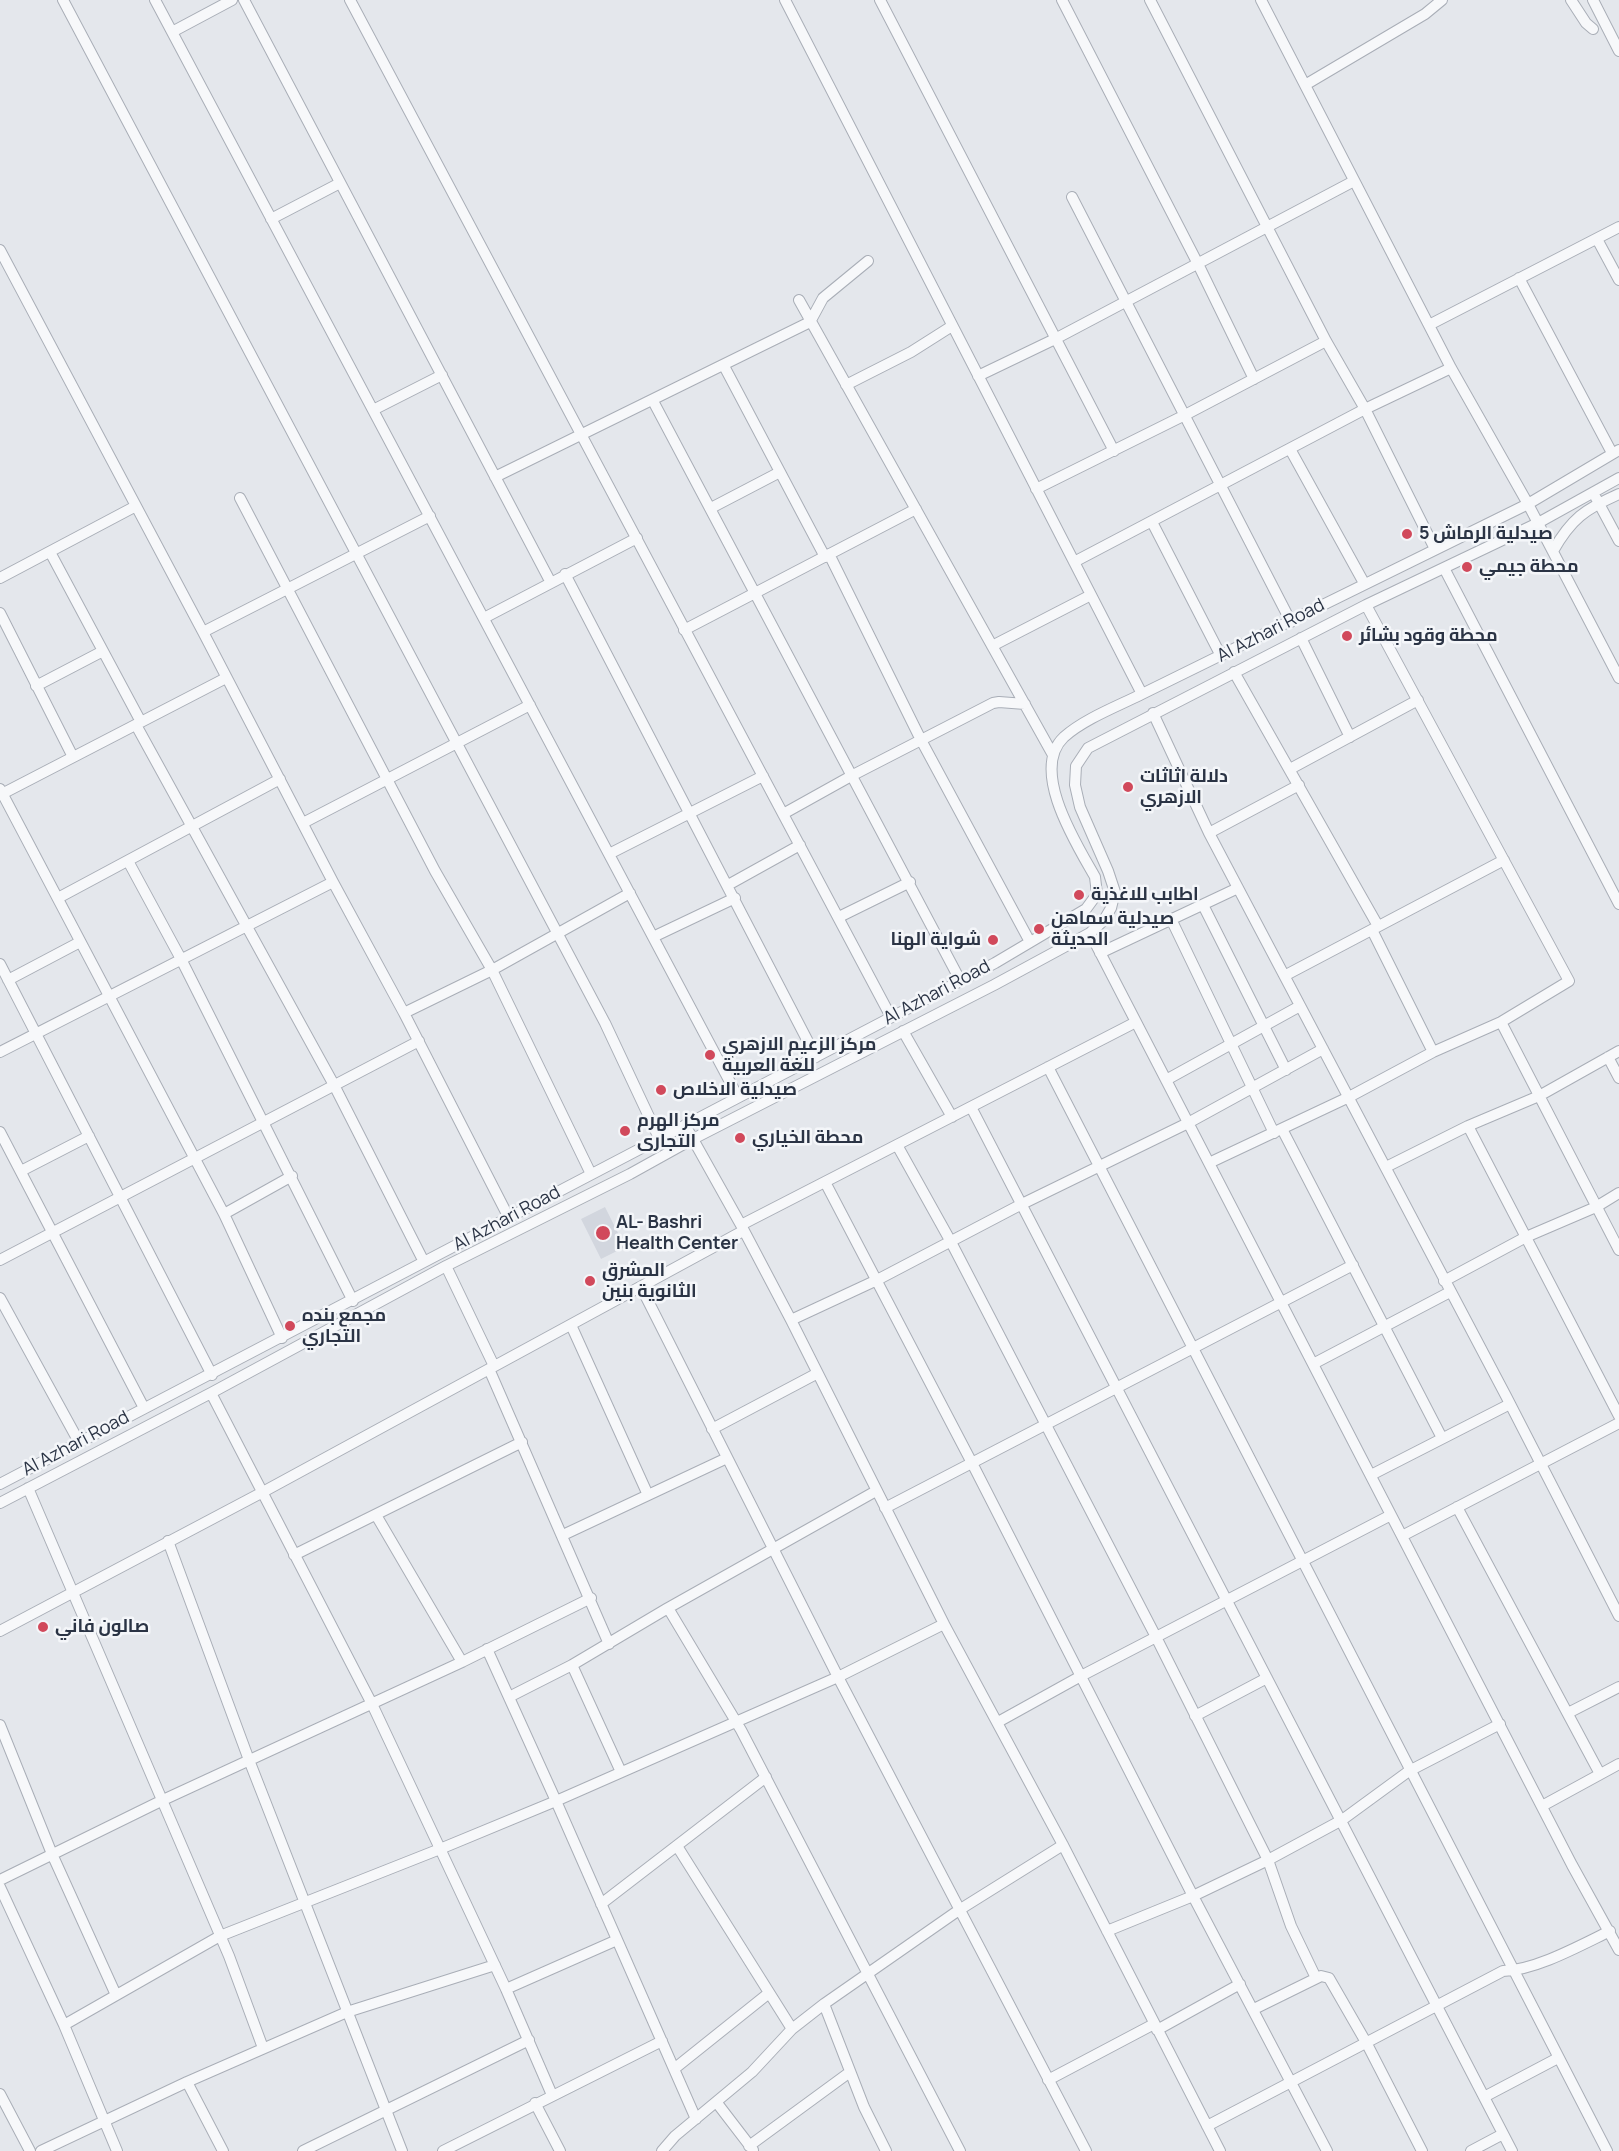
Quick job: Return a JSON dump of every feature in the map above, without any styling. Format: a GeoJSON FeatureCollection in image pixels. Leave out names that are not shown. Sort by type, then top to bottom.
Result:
{"type":"FeatureCollection","features":[{"type":"Feature","properties":{"kind":"street"},"geometry":{"type":"LineString","coordinates":[[63,0],[558,934],[607,1028],[658,1138]]}},
{"type":"Feature","properties":{"kind":"street"},"geometry":{"type":"LineString","coordinates":[[155,0],[738,1098]]}},
{"type":"Feature","properties":{"kind":"street"},"geometry":{"type":"LineString","coordinates":[[172,33],[232,0]]}},
{"type":"Feature","properties":{"kind":"street"},"geometry":{"type":"LineString","coordinates":[[244,0],[550,581]]}},
{"type":"Feature","properties":{"kind":"street"},"geometry":{"type":"LineString","coordinates":[[351,0],[891,1017]]}},
{"type":"Feature","properties":{"kind":"street"},"geometry":{"type":"LineString","coordinates":[[785,0],[1142,694]]}},
{"type":"Feature","properties":{"kind":"street"},"geometry":{"type":"LineString","coordinates":[[880,0],[1114,451]]}},
{"type":"Feature","properties":{"kind":"street"},"geometry":{"type":"LineString","coordinates":[[1062,0],[1198,264],[1254,379]]}},
{"type":"Feature","properties":{"kind":"street"},"geometry":{"type":"LineString","coordinates":[[1150,0],[1326,341],[1365,409],[1435,549]]}},
{"type":"Feature","properties":{"kind":"street"},"geometry":{"type":"LineString","coordinates":[[1261,0],[1451,368],[1528,504],[1619,678]]}},
{"type":"Feature","properties":{"kind":"street"},"geometry":{"type":"LineString","coordinates":[[1305,85],[1425,14],[1442,0]]}},
{"type":"Feature","properties":{"kind":"street"},"geometry":{"type":"LineString","coordinates":[[1571,0],[1586,23],[1593,29]]}},
{"type":"Feature","properties":{"kind":"street"},"geometry":{"type":"LineString","coordinates":[[1593,0],[1619,51]]}},
{"type":"Feature","properties":{"kind":"street"},"geometry":{"type":"LineString","coordinates":[[978,376],[1055,339],[1354,181]]}},
{"type":"Feature","properties":{"kind":"street"},"geometry":{"type":"LineString","coordinates":[[272,219],[340,183]]}},
{"type":"Feature","properties":{"kind":"street"},"geometry":{"type":"LineString","coordinates":[[1072,197],[1291,622]]}},
{"type":"Feature","properties":{"kind":"street"},"geometry":{"type":"LineString","coordinates":[[1430,325],[1619,227]]}},
{"type":"Feature","properties":{"kind":"street"},"geometry":{"type":"LineString","coordinates":[[1597,239],[1619,280]]}},
{"type":"Feature","properties":{"kind":"street"},"geometry":{"type":"LineString","coordinates":[[0,250],[419,1041],[509,1218]]}},
{"type":"Feature","properties":{"kind":"street"},"geometry":{"type":"LineString","coordinates":[[495,477],[810,322],[823,298],[868,261]]}},
{"type":"Feature","properties":{"kind":"street"},"geometry":{"type":"LineString","coordinates":[[1519,278],[1616,452]]}},
{"type":"Feature","properties":{"kind":"street"},"geometry":{"type":"LineString","coordinates":[[799,300],[1053,755]]}},
{"type":"Feature","properties":{"kind":"street"},"geometry":{"type":"LineString","coordinates":[[846,385],[911,352],[952,326]]}},
{"type":"Feature","properties":{"kind":"street"},"geometry":{"type":"LineString","coordinates":[[1036,489],[1185,415],[1326,341]]}},
{"type":"Feature","properties":{"kind":"street"},"geometry":{"type":"LineString","coordinates":[[724,366],[827,555],[921,740],[1030,942]]}},
{"type":"Feature","properties":{"kind":"street"},"geometry":{"type":"LineString","coordinates":[[1074,562],[1365,409],[1451,368]]}},
{"type":"Feature","properties":{"kind":"street"},"geometry":{"type":"LineString","coordinates":[[373,410],[442,375]]}},
{"type":"Feature","properties":{"kind":"street"},"geometry":{"type":"LineString","coordinates":[[653,401],[960,980]]}},
{"type":"Feature","properties":{"kind":"street"},"geometry":{"type":"LineString","coordinates":[[1290,449],[1364,583]]}},
{"type":"Feature","properties":{"kind":"street","name":"Al Azhari Road"},"geometry":{"type":"LineString","coordinates":[[3,1483],[816,1057],[1079,914],[1091,904],[1097,894],[1098,886],[1054,795],[1053,755],[1056,747],[1073,730],[1291,622],[1364,583],[1528,504],[1616,452]]}},
{"type":"Feature","properties":{"kind":"street"},"geometry":{"type":"LineString","coordinates":[[711,508],[780,472]]}},
{"type":"Feature","properties":{"kind":"street","name":"Al Azhari Road"},"geometry":{"type":"LineString","coordinates":[[0,1503],[211,1393],[446,1266],[568,1206],[1090,933],[1104,920],[1111,908],[1114,892],[1108,871],[1080,807],[1075,784],[1076,766],[1088,748],[1366,605],[1596,498],[1619,478]]}},
{"type":"Feature","properties":{"kind":"street"},"geometry":{"type":"LineString","coordinates":[[1553,551],[1571,523],[1596,498],[1619,494]]}},
{"type":"Feature","properties":{"kind":"street"},"geometry":{"type":"LineString","coordinates":[[240,498],[435,871],[492,970],[591,1174]]}},
{"type":"Feature","properties":{"kind":"street"},"geometry":{"type":"LineString","coordinates":[[1596,498],[1619,541]]}},
{"type":"Feature","properties":{"kind":"street"},"geometry":{"type":"LineString","coordinates":[[0,578],[136,506]]}},
{"type":"Feature","properties":{"kind":"street"},"geometry":{"type":"LineString","coordinates":[[684,630],[916,509]]}},
{"type":"Feature","properties":{"kind":"street"},"geometry":{"type":"LineString","coordinates":[[203,632],[430,516]]}},
{"type":"Feature","properties":{"kind":"street"},"geometry":{"type":"LineString","coordinates":[[1152,522],[1221,656]]}},
{"type":"Feature","properties":{"kind":"street"},"geometry":{"type":"LineString","coordinates":[[484,618],[550,581],[637,538]]}},
{"type":"Feature","properties":{"kind":"street"},"geometry":{"type":"LineString","coordinates":[[50,552],[192,827],[334,1086],[424,1262]]}},
{"type":"Feature","properties":{"kind":"street"},"geometry":{"type":"LineString","coordinates":[[1444,568],[1619,904]]}},
{"type":"Feature","properties":{"kind":"street"},"geometry":{"type":"LineString","coordinates":[[566,574],[816,1057]]}},
{"type":"Feature","properties":{"kind":"street"},"geometry":{"type":"LineString","coordinates":[[992,646],[1091,595]]}},
{"type":"Feature","properties":{"kind":"street"},"geometry":{"type":"LineString","coordinates":[[1209,1163],[1349,1097],[1433,1052],[1501,1022],[1569,981],[1366,605]]}},
{"type":"Feature","properties":{"kind":"street"},"geometry":{"type":"LineString","coordinates":[[0,613],[73,757]]}},
{"type":"Feature","properties":{"kind":"street"},"geometry":{"type":"LineString","coordinates":[[1301,638],[1350,737]]}},
{"type":"Feature","properties":{"kind":"street"},"geometry":{"type":"LineString","coordinates":[[36,686],[103,651]]}},
{"type":"Feature","properties":{"kind":"street"},"geometry":{"type":"LineString","coordinates":[[1234,672],[1299,785],[1375,928],[1433,1052]]}},
{"type":"Feature","properties":{"kind":"street"},"geometry":{"type":"LineString","coordinates":[[226,678],[1,793],[224,1214],[282,1338]]}},
{"type":"Feature","properties":{"kind":"street"},"geometry":{"type":"LineString","coordinates":[[1290,769],[1418,700]]}},
{"type":"Feature","properties":{"kind":"street"},"geometry":{"type":"LineString","coordinates":[[783,814],[853,775],[993,704],[999,702],[1025,704]]}},
{"type":"Feature","properties":{"kind":"street"},"geometry":{"type":"LineString","coordinates":[[303,823],[530,705]]}},
{"type":"Feature","properties":{"kind":"street"},"geometry":{"type":"LineString","coordinates":[[1153,713],[1209,833],[1286,975],[1300,1006],[1619,1616]]}},
{"type":"Feature","properties":{"kind":"street"},"geometry":{"type":"LineString","coordinates":[[609,854],[763,777]]}},
{"type":"Feature","properties":{"kind":"street"},"geometry":{"type":"LineString","coordinates":[[58,898],[280,779]]}},
{"type":"Feature","properties":{"kind":"street"},"geometry":{"type":"LineString","coordinates":[[1209,833],[1299,785]]}},
{"type":"Feature","properties":{"kind":"street"},"geometry":{"type":"LineString","coordinates":[[728,885],[800,845]]}},
{"type":"Feature","properties":{"kind":"street"},"geometry":{"type":"LineString","coordinates":[[1286,975],[1504,860]]}},
{"type":"Feature","properties":{"kind":"street"},"geometry":{"type":"LineString","coordinates":[[128,861],[181,959],[353,1300]]}},
{"type":"Feature","properties":{"kind":"street"},"geometry":{"type":"LineString","coordinates":[[0,1052],[333,882]]}},
{"type":"Feature","properties":{"kind":"street"},"geometry":{"type":"LineString","coordinates":[[839,918],[910,882]]}},
{"type":"Feature","properties":{"kind":"street"},"geometry":{"type":"LineString","coordinates":[[1100,953],[1238,888]]}},
{"type":"Feature","properties":{"kind":"street"},"geometry":{"type":"LineString","coordinates":[[404,1013],[492,970],[630,893]]}},
{"type":"Feature","properties":{"kind":"street"},"geometry":{"type":"LineString","coordinates":[[653,937],[735,898]]}},
{"type":"Feature","properties":{"kind":"street"},"geometry":{"type":"LineString","coordinates":[[1203,905],[1286,1070]]}},
{"type":"Feature","properties":{"kind":"street"},"geometry":{"type":"LineString","coordinates":[[1171,919],[1253,1088],[1353,1265],[1442,1438]]}},
{"type":"Feature","properties":{"kind":"street"},"geometry":{"type":"LineString","coordinates":[[1090,933],[1542,1806],[1619,1950]]}},
{"type":"Feature","properties":{"kind":"street"},"geometry":{"type":"LineString","coordinates":[[8,980],[80,942]]}},
{"type":"Feature","properties":{"kind":"street"},"geometry":{"type":"LineString","coordinates":[[0,964],[212,1375]]}},
{"type":"Feature","properties":{"kind":"street"},"geometry":{"type":"LineString","coordinates":[[1166,1080],[1300,1006]]}},
{"type":"Feature","properties":{"kind":"street"},"geometry":{"type":"LineString","coordinates":[[0,1631],[492,1368],[825,1182],[1136,1022]]}},
{"type":"Feature","properties":{"kind":"street"},"geometry":{"type":"LineString","coordinates":[[1501,1022],[1619,1250]]}},
{"type":"Feature","properties":{"kind":"street"},"geometry":{"type":"LineString","coordinates":[[903,1031],[952,1117]]}},
{"type":"Feature","properties":{"kind":"street"},"geometry":{"type":"LineString","coordinates":[[0,1260],[419,1041]]}},
{"type":"Feature","properties":{"kind":"street"},"geometry":{"type":"LineString","coordinates":[[791,1320],[877,1280],[1022,1204],[1188,1123],[1323,1050]]}},
{"type":"Feature","properties":{"kind":"street"},"geometry":{"type":"LineString","coordinates":[[1386,1167],[1468,1126],[1539,1096],[1619,1051]]}},
{"type":"Feature","properties":{"kind":"street"},"geometry":{"type":"LineString","coordinates":[[1608,1057],[1619,1078]]}},
{"type":"Feature","properties":{"kind":"street"},"geometry":{"type":"LineString","coordinates":[[1048,1067],[1606,2151]]}},
{"type":"Feature","properties":{"kind":"street"},"geometry":{"type":"LineString","coordinates":[[971,1107],[1512,2151]]}},
{"type":"Feature","properties":{"kind":"street"},"geometry":{"type":"LineString","coordinates":[[685,1125],[791,1320],[816,1374],[944,1624],[1063,1845],[1220,2151]]}},
{"type":"Feature","properties":{"kind":"street"},"geometry":{"type":"LineString","coordinates":[[1468,1126],[1619,1416]]}},
{"type":"Feature","properties":{"kind":"street"},"geometry":{"type":"LineString","coordinates":[[0,1132],[144,1408]]}},
{"type":"Feature","properties":{"kind":"street"},"geometry":{"type":"LineString","coordinates":[[21,1171],[89,1136]]}},
{"type":"Feature","properties":{"kind":"street"},"geometry":{"type":"LineString","coordinates":[[897,1145],[951,1242],[1156,1637],[1268,1860],[1291,1926],[1316,1978]]}},
{"type":"Feature","properties":{"kind":"street"},"geometry":{"type":"LineString","coordinates":[[224,1214],[292,1176]]}},
{"type":"Feature","properties":{"kind":"street"},"geometry":{"type":"LineString","coordinates":[[825,1182],[972,1463],[1193,1896],[1328,2151]]}},
{"type":"Feature","properties":{"kind":"street"},"geometry":{"type":"LineString","coordinates":[[1444,1281],[1526,1237],[1596,1207],[1619,1193]]}},
{"type":"Feature","properties":{"kind":"street"},"geometry":{"type":"LineString","coordinates":[[885,1508],[1353,1265]]}},
{"type":"Feature","properties":{"kind":"street"},"geometry":{"type":"LineString","coordinates":[[446,1266],[492,1368],[609,1644]]}},
{"type":"Feature","properties":{"kind":"street"},"geometry":{"type":"LineString","coordinates":[[640,1287],[838,1677],[1086,2151]]}},
{"type":"Feature","properties":{"kind":"street"},"geometry":{"type":"LineString","coordinates":[[1313,1364],[1450,1292]]}},
{"type":"Feature","properties":{"kind":"street"},"geometry":{"type":"LineString","coordinates":[[0,1298],[79,1442]]}},
{"type":"Feature","properties":{"kind":"street"},"geometry":{"type":"LineString","coordinates":[[570,1325],[648,1495]]}},
{"type":"Feature","properties":{"kind":"street"},"geometry":{"type":"LineString","coordinates":[[712,1429],[816,1374]]}},
{"type":"Feature","properties":{"kind":"street"},"geometry":{"type":"LineString","coordinates":[[211,1393],[372,1704],[495,1965],[552,2095]]}},
{"type":"Feature","properties":{"kind":"street"},"geometry":{"type":"LineString","coordinates":[[1371,1475],[1510,1404]]}},
{"type":"Feature","properties":{"kind":"street"},"geometry":{"type":"LineString","coordinates":[[1402,1536],[1619,1423]]}},
{"type":"Feature","properties":{"kind":"street"},"geometry":{"type":"LineString","coordinates":[[294,1556],[522,1442]]}},
{"type":"Feature","properties":{"kind":"street"},"geometry":{"type":"LineString","coordinates":[[563,1535],[727,1458]]}},
{"type":"Feature","properties":{"kind":"street"},"geometry":{"type":"LineString","coordinates":[[0,1469],[3,1483]]}},
{"type":"Feature","properties":{"kind":"street"},"geometry":{"type":"LineString","coordinates":[[28,1488],[163,1800],[264,2048]]}},
{"type":"Feature","properties":{"kind":"street"},"geometry":{"type":"LineString","coordinates":[[509,1697],[573,1665],[772,1548],[876,1491]]}},
{"type":"Feature","properties":{"kind":"street"},"geometry":{"type":"LineString","coordinates":[[1457,1507],[1600,1774]]}},
{"type":"Feature","properties":{"kind":"street"},"geometry":{"type":"LineString","coordinates":[[376,1515],[462,1662]]}},
{"type":"Feature","properties":{"kind":"street"},"geometry":{"type":"LineString","coordinates":[[998,1722],[1081,1676],[1391,1515]]}},
{"type":"Feature","properties":{"kind":"street"},"geometry":{"type":"LineString","coordinates":[[168,1541],[249,1760],[402,2151]]}},
{"type":"Feature","properties":{"kind":"street"},"geometry":{"type":"LineString","coordinates":[[0,1880],[163,1800],[462,1662],[591,1598]]}},
{"type":"Feature","properties":{"kind":"street"},"geometry":{"type":"LineString","coordinates":[[668,1608],[737,1723],[960,2151]]}},
{"type":"Feature","properties":{"kind":"street"},"geometry":{"type":"LineString","coordinates":[[64,2025],[220,1936],[440,1849],[737,1723],[838,1677],[944,1624]]}},
{"type":"Feature","properties":{"kind":"street"},"geometry":{"type":"LineString","coordinates":[[487,1649],[696,2119]]}},
{"type":"Feature","properties":{"kind":"street"},"geometry":{"type":"LineString","coordinates":[[573,1665],[621,1772]]}},
{"type":"Feature","properties":{"kind":"street"},"geometry":{"type":"LineString","coordinates":[[1195,1716],[1267,1678]]}},
{"type":"Feature","properties":{"kind":"street"},"geometry":{"type":"LineString","coordinates":[[1568,1713],[1619,1687]]}},
{"type":"Feature","properties":{"kind":"street"},"geometry":{"type":"LineString","coordinates":[[1107,1931],[1193,1896],[1268,1860],[1342,1820],[1409,1772],[1500,1724]]}},
{"type":"Feature","properties":{"kind":"street"},"geometry":{"type":"LineString","coordinates":[[0,1725],[52,1854],[116,1995]]}},
{"type":"Feature","properties":{"kind":"street"},"geometry":{"type":"LineString","coordinates":[[1542,1806],[1619,1764]]}},
{"type":"Feature","properties":{"kind":"street"},"geometry":{"type":"LineString","coordinates":[[601,1904],[766,1778]]}},
{"type":"Feature","properties":{"kind":"street"},"geometry":{"type":"LineString","coordinates":[[662,2151],[675,2136],[752,2072],[792,2029],[824,2004],[959,1910],[1063,1845]]}},
{"type":"Feature","properties":{"kind":"street"},"geometry":{"type":"LineString","coordinates":[[677,1846],[792,2029]]}},
{"type":"Feature","properties":{"kind":"street"},"geometry":{"type":"LineString","coordinates":[[0,1887],[64,2025],[117,2151]]}},
{"type":"Feature","properties":{"kind":"street"},"geometry":{"type":"LineString","coordinates":[[1207,2126],[1503,1971],[1514,1971],[1564,1953],[1610,1931]]}},
{"type":"Feature","properties":{"kind":"street"},"geometry":{"type":"LineString","coordinates":[[506,1989],[617,1940]]}},
{"type":"Feature","properties":{"kind":"street"},"geometry":{"type":"LineString","coordinates":[[41,2151],[187,2082],[347,2013],[495,1965]]}},
{"type":"Feature","properties":{"kind":"street"},"geometry":{"type":"LineString","coordinates":[[1254,2009],[1316,1978],[1323,1976],[1329,1978],[1367,2044],[1422,2151]]}},
{"type":"Feature","properties":{"kind":"street"},"geometry":{"type":"LineString","coordinates":[[1048,2080],[1240,1984]]}},
{"type":"Feature","properties":{"kind":"street"},"geometry":{"type":"LineString","coordinates":[[674,2069],[770,1993]]}},
{"type":"Feature","properties":{"kind":"street"},"geometry":{"type":"LineString","coordinates":[[824,2004],[850,2072],[886,2151]]}},
{"type":"Feature","properties":{"kind":"street"},"geometry":{"type":"LineString","coordinates":[[303,2151],[529,2040]]}},
{"type":"Feature","properties":{"kind":"street"},"geometry":{"type":"LineString","coordinates":[[443,2151],[662,2041]]}},
{"type":"Feature","properties":{"kind":"street"},"geometry":{"type":"LineString","coordinates":[[1484,2097],[1558,2058]]}},
{"type":"Feature","properties":{"kind":"street"},"geometry":{"type":"LineString","coordinates":[[717,2103],[751,2149],[850,2072]]}},
{"type":"Feature","properties":{"kind":"street"},"geometry":{"type":"LineString","coordinates":[[187,2082],[223,2151]]}},
{"type":"Feature","properties":{"kind":"street"},"geometry":{"type":"LineString","coordinates":[[0,2094],[30,2151]]}},
{"type":"Feature","properties":{"kind":"street"},"geometry":{"type":"LineString","coordinates":[[535,2103],[560,2151]]}},
{"type":"Feature","properties":{"kind":"street"},"geometry":{"type":"LineString","coordinates":[[1471,2151],[1503,2134]]}},
{"type":"Feature","properties":{"kind":"shaded area","name":"AL- Bashri Health Center"},"geometry":{"type":"Polygon","coordinates":[[[605,1207],[625,1247],[601,1259],[581,1219],[605,1207]]]}},
{"type":"Feature","properties":{"kind":"place","name":"صيدلية الرماش 5"},"geometry":{"type":"Point","coordinates":[1407,534]}},
{"type":"Feature","properties":{"kind":"place","name":"محطة جيمي"},"geometry":{"type":"Point","coordinates":[1467,567]}},
{"type":"Feature","properties":{"kind":"place","name":"محطة وقود بشائر"},"geometry":{"type":"Point","coordinates":[1347,636]}},
{"type":"Feature","properties":{"kind":"place","name":"دلالة اثاثات الازهري"},"geometry":{"type":"Point","coordinates":[1128,787]}},
{"type":"Feature","properties":{"kind":"place","name":"اطابب للاغذية"},"geometry":{"type":"Point","coordinates":[1079,895]}},
{"type":"Feature","properties":{"kind":"place","name":"صيدلية سماهن الحديثة"},"geometry":{"type":"Point","coordinates":[1039,929]}},
{"type":"Feature","properties":{"kind":"place","name":"شواية الهنا"},"geometry":{"type":"Point","coordinates":[993,940]}},
{"type":"Feature","properties":{"kind":"place","name":"مركز الزعيم الازهري للغة العربية"},"geometry":{"type":"Point","coordinates":[710,1055]}},
{"type":"Feature","properties":{"kind":"place","name":"صيدلية الاخلاص"},"geometry":{"type":"Point","coordinates":[661,1090]}},
{"type":"Feature","properties":{"kind":"place","name":"مركز الهرم التجارى"},"geometry":{"type":"Point","coordinates":[625,1131]}},
{"type":"Feature","properties":{"kind":"place","name":"محطة الخياري"},"geometry":{"type":"Point","coordinates":[740,1138]}},
{"type":"Feature","properties":{"kind":"place","name":"AL- Bashri Health Center"},"geometry":{"type":"Point","coordinates":[603,1233]}},
{"type":"Feature","properties":{"kind":"place","name":"المشرق الثانوية بنين"},"geometry":{"type":"Point","coordinates":[590,1281]}},
{"type":"Feature","properties":{"kind":"place","name":"مجمع بنده التجاري"},"geometry":{"type":"Point","coordinates":[290,1326]}},
{"type":"Feature","properties":{"kind":"place","name":"صالون فاني"},"geometry":{"type":"Point","coordinates":[43,1627]}}]}
